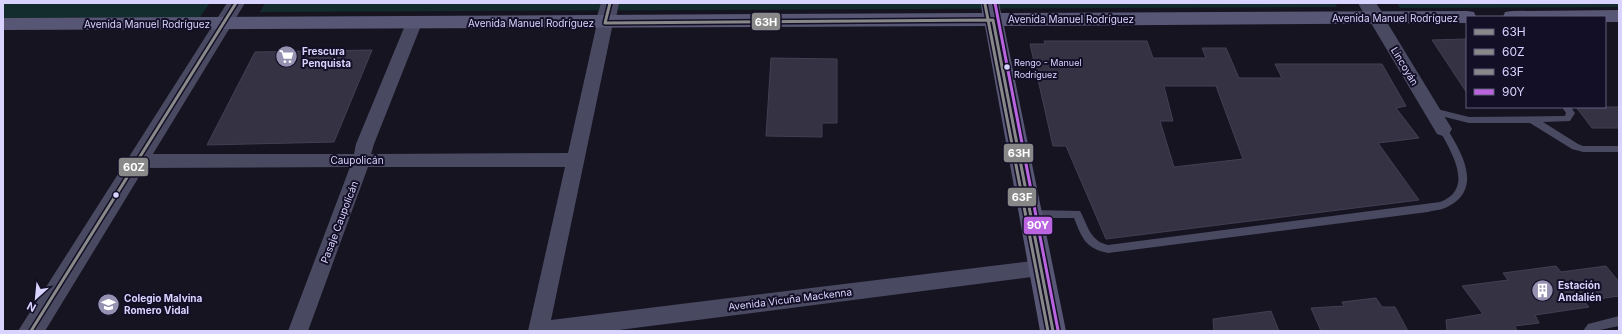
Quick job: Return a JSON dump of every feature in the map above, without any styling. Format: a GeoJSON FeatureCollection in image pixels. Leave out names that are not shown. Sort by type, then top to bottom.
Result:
{"type":"FeatureCollection","features":[{"type":"Feature","properties":{"kind":"main road","name":"Avenida Manuel Rodríguez"},"geometry":{"type":"LineString","coordinates":[[3,24],[605,22],[992,11],[1372,10],[1466,17]]}},
{"type":"Feature","properties":{"kind":"main road"},"geometry":{"type":"LineString","coordinates":[[992,11],[1052,331]]}},
{"type":"Feature","properties":{"kind":"main road"},"geometry":{"type":"LineString","coordinates":[[1606,16],[1619,16]]}},
{"type":"Feature","properties":{"kind":"street"},"geometry":{"type":"LineString","coordinates":[[31,331],[236,3]]}},
{"type":"Feature","properties":{"kind":"street"},"geometry":{"type":"LineString","coordinates":[[538,331],[610,3]]}},
{"type":"Feature","properties":{"kind":"street","name":"Lincoyán"},"geometry":{"type":"LineString","coordinates":[[1372,10],[1443,129]]}},
{"type":"Feature","properties":{"kind":"street","name":"Pasaje Caupolicán"},"geometry":{"type":"LineString","coordinates":[[298,331],[357,175],[365,144],[414,23]]}},
{"type":"Feature","properties":{"kind":"street","name":"Caupolicán"},"geometry":{"type":"LineString","coordinates":[[137,161],[576,160]]}},
{"type":"Feature","properties":{"kind":"street","name":"Avenida Vicuña Mackenna"},"geometry":{"type":"LineString","coordinates":[[538,331],[1040,268]]}},
{"type":"Feature","properties":{"kind":"lane"},"geometry":{"type":"LineString","coordinates":[[1433,111],[1469,120],[1532,120],[1567,119],[1571,113],[1567,108]]}},
{"type":"Feature","properties":{"kind":"lane"},"geometry":{"type":"LineString","coordinates":[[1532,120],[1575,147],[1583,149],[1619,149]]}},
{"type":"Feature","properties":{"kind":"lane"},"geometry":{"type":"LineString","coordinates":[[1030,214],[1077,214],[1090,243],[1098,248],[1108,249],[1428,208],[1446,203],[1459,192],[1463,181],[1463,168],[1459,156],[1443,129]]}},
{"type":"Feature","properties":{"kind":"lane"},"geometry":{"type":"LineString","coordinates":[[1588,331],[1592,327],[1619,321]]}},
{"type":"Feature","properties":{"kind":"green space"},"geometry":{"type":"Polygon","coordinates":[[[3,3],[210,3],[200,17],[3,18],[3,3]]]}},
{"type":"Feature","properties":{"kind":"green space"},"geometry":{"type":"Polygon","coordinates":[[[265,3],[1335,3],[1337,7],[260,12],[265,3]]]}},
{"type":"Feature","properties":{"kind":"green space"},"geometry":{"type":"Polygon","coordinates":[[[1397,3],[1619,3],[1619,7],[1400,8],[1397,3]]]}},
{"type":"Feature","properties":{"kind":"building"},"geometry":{"type":"Polygon","coordinates":[[[1466,39],[1466,91],[1432,40],[1466,39]]]}},
{"type":"Feature","properties":{"kind":"building"},"geometry":{"type":"Polygon","coordinates":[[[1044,41],[1147,41],[1153,58],[1206,58],[1202,48],[1226,48],[1239,78],[1282,78],[1275,64],[1382,64],[1406,106],[1396,108],[1419,138],[1378,143],[1419,200],[1106,239],[1066,146],[1053,146],[1030,44],[1045,44],[1044,41]],[[1164,86],[1173,121],[1160,121],[1174,167],[1243,159],[1216,86],[1164,86]]]}},
{"type":"Feature","properties":{"kind":"building"},"geometry":{"type":"Polygon","coordinates":[[[372,50],[334,142],[207,145],[255,52],[372,50]]]}},
{"type":"Feature","properties":{"kind":"building"},"geometry":{"type":"Polygon","coordinates":[[[771,58],[837,59],[837,123],[822,123],[822,137],[766,136],[771,58]]]}},
{"type":"Feature","properties":{"kind":"building"},"geometry":{"type":"Polygon","coordinates":[[[1619,107],[1619,128],[1592,128],[1577,108],[1619,107]]]}},
{"type":"Feature","properties":{"kind":"building","name":"Estación Andalién"},"geometry":{"type":"Polygon","coordinates":[[[1556,266],[1561,272],[1606,266],[1619,282],[1619,296],[1584,301],[1589,307],[1535,315],[1539,323],[1515,326],[1517,331],[1447,331],[1446,320],[1483,314],[1462,286],[1508,280],[1503,273],[1556,266]]]}},
{"type":"Feature","properties":{"kind":"building"},"geometry":{"type":"Polygon","coordinates":[[[1376,298],[1382,307],[1395,307],[1408,331],[1321,331],[1311,308],[1344,306],[1342,302],[1376,298]]]}},
{"type":"Feature","properties":{"kind":"building"},"geometry":{"type":"Polygon","coordinates":[[[1271,311],[1279,331],[1214,331],[1213,319],[1271,311]]]}},
{"type":"Feature","properties":{"kind":"transit line","name":"60Z"},"geometry":{"type":"LineString","coordinates":[[31,331],[236,3]]}},
{"type":"Feature","properties":{"kind":"transit line","name":"63H"},"geometry":{"type":"LineString","coordinates":[[610,3],[605,23],[993,20],[1053,331]]}},
{"type":"Feature","properties":{"kind":"transit line","name":"90Y"},"geometry":{"type":"LineString","coordinates":[[995,3],[1058,330]]}},
{"type":"Feature","properties":{"kind":"transit line","name":"63F"},"geometry":{"type":"LineString","coordinates":[[985,4],[1048,331]]}},
{"type":"Feature","properties":{"kind":"place","name":"Frescura Penquista"},"geometry":{"type":"Point","coordinates":[286,57]}},
{"type":"Feature","properties":{"kind":"place","name":"Rengo - Manuel Rodríguez"},"geometry":{"type":"Point","coordinates":[1007,67]}},
{"type":"Feature","properties":{"kind":"place","name":"Estación Andalién"},"geometry":{"type":"Point","coordinates":[1542,291]}},
{"type":"Feature","properties":{"kind":"place","name":"Colegio Malvina Romero Vidal"},"geometry":{"type":"Point","coordinates":[109,304]}}]}
